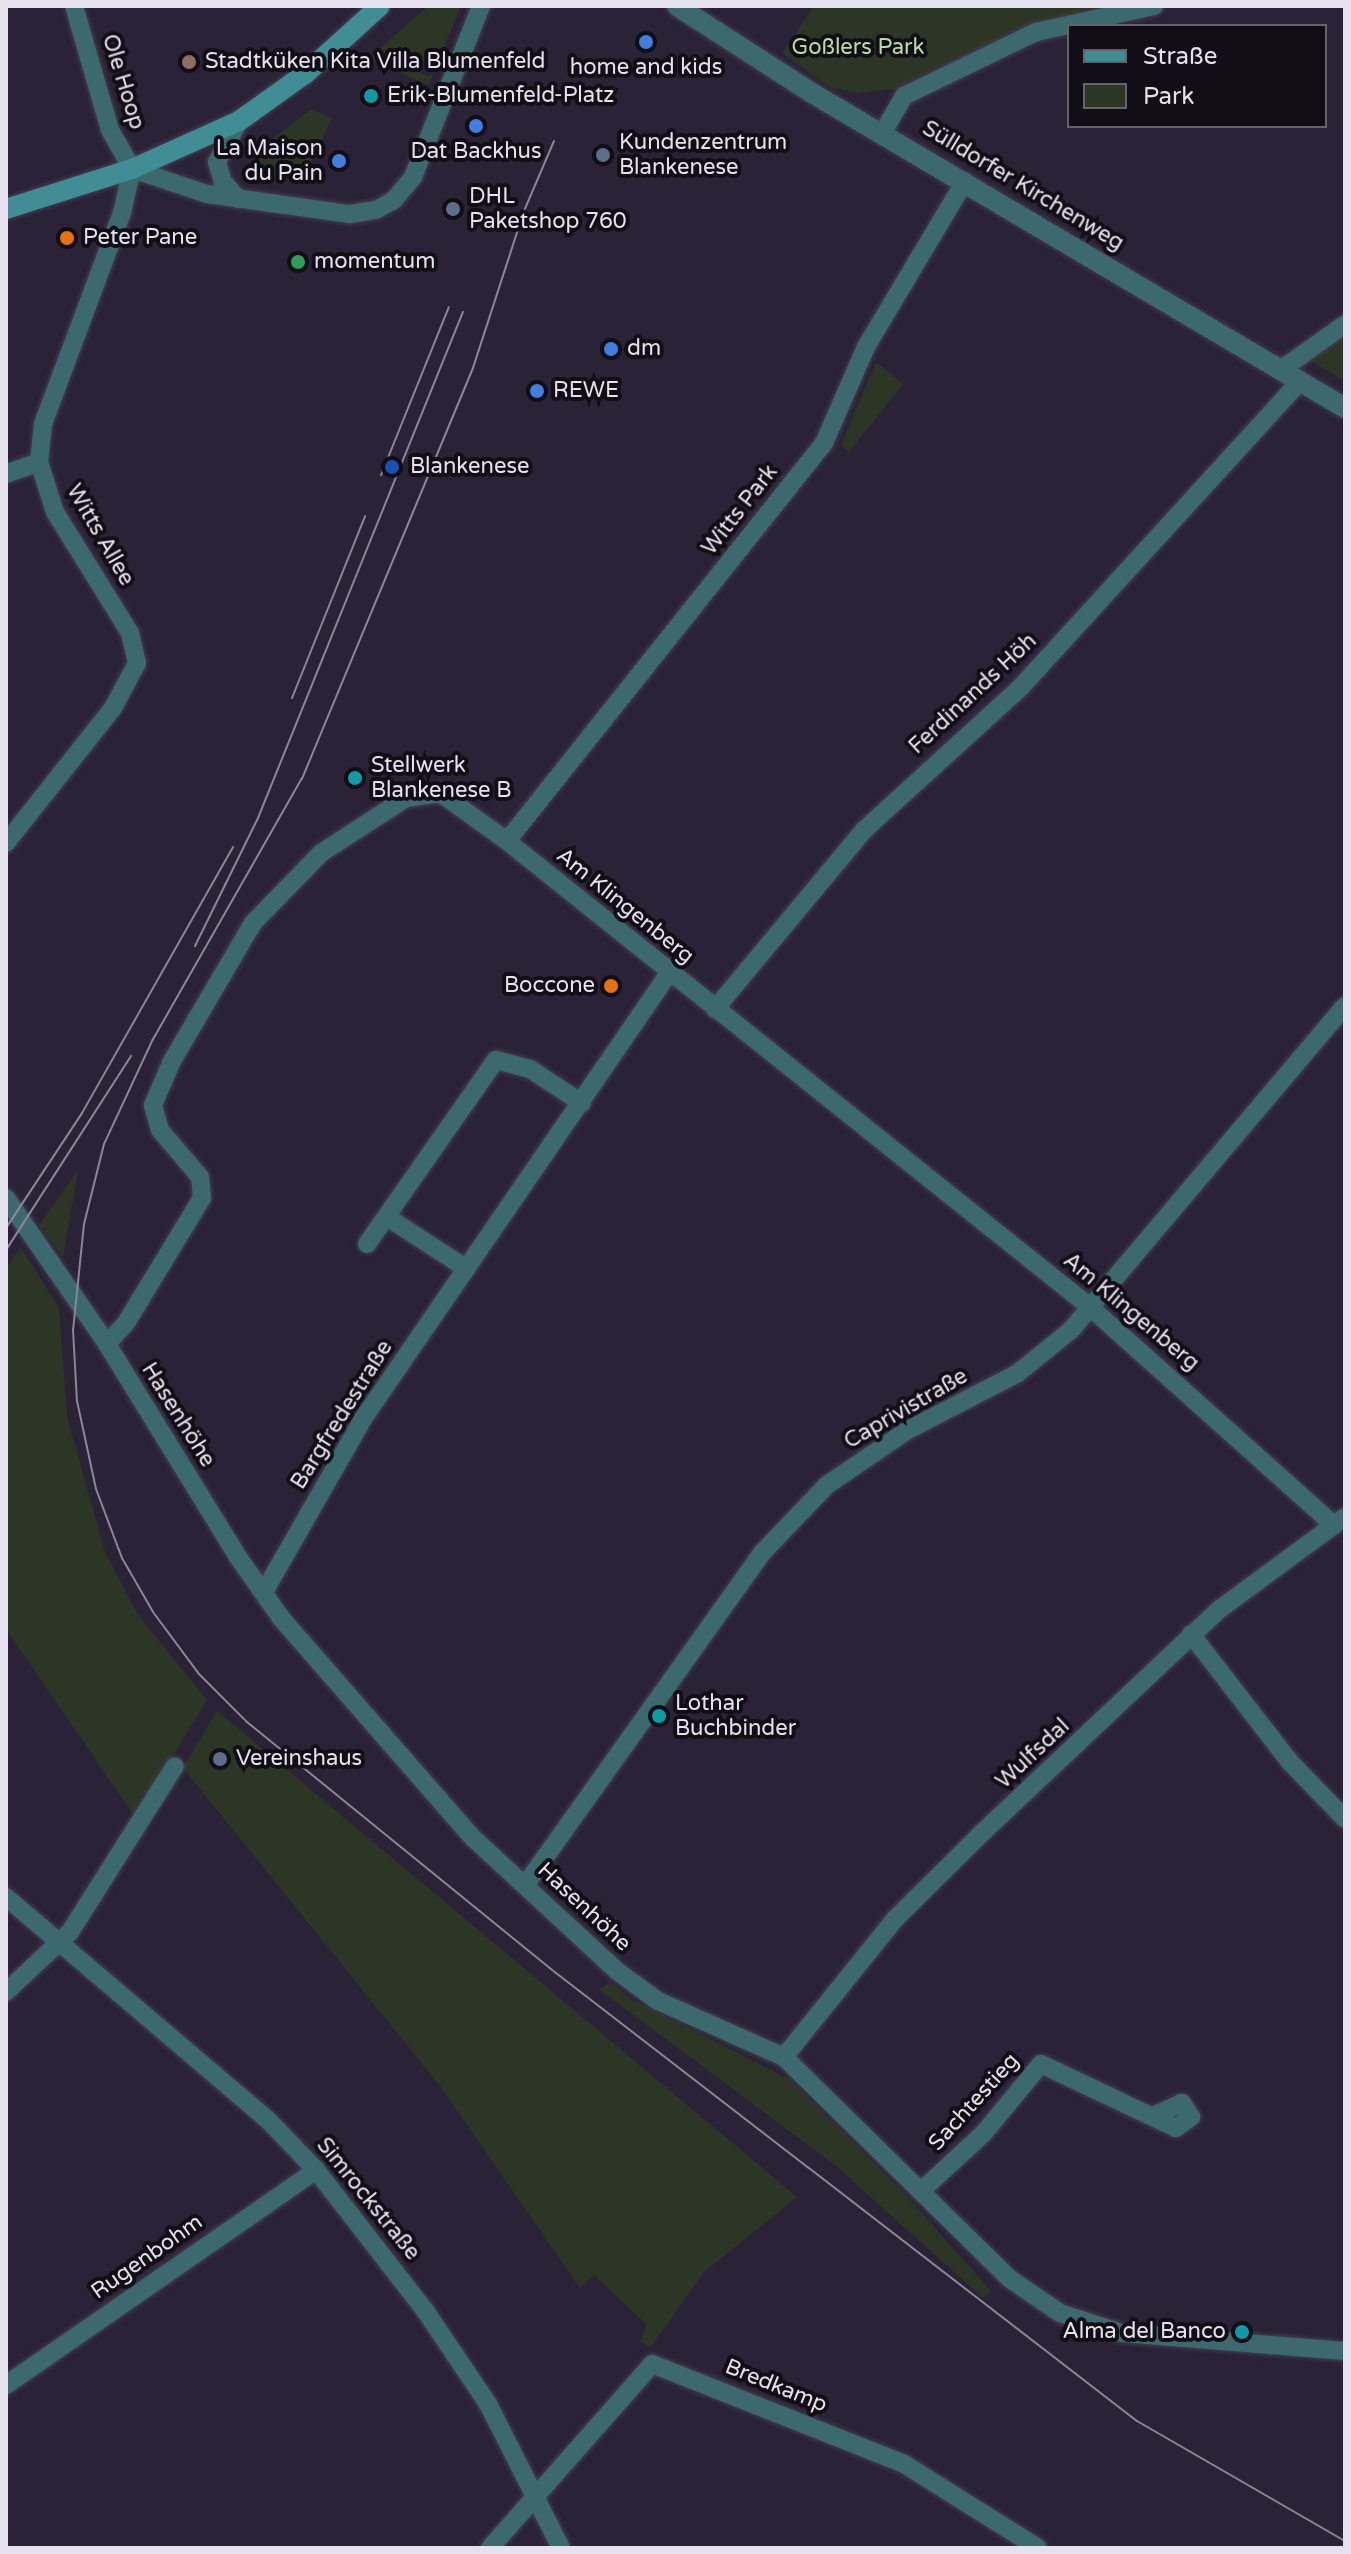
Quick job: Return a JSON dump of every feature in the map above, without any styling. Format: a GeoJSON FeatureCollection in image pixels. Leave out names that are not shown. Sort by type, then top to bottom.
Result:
{"type":"FeatureCollection","features":[{"type":"Feature","properties":{"kind":"main road"},"geometry":{"type":"LineString","coordinates":[[6,209],[132,169],[239,121],[305,74],[380,6]]}},
{"type":"Feature","properties":{"kind":"street","name":"Ole Hoop"},"geometry":{"type":"LineString","coordinates":[[74,6],[110,130],[132,169]]}},
{"type":"Feature","properties":{"kind":"street"},"geometry":{"type":"LineString","coordinates":[[132,169],[189,190],[238,199],[366,213],[394,200],[418,166],[481,6]]}},
{"type":"Feature","properties":{"kind":"street","name":"Sülldorfer Kirchenweg"},"geometry":{"type":"LineString","coordinates":[[677,6],[812,93],[883,132],[1345,408]]}},
{"type":"Feature","properties":{"kind":"street"},"geometry":{"type":"LineString","coordinates":[[883,132],[904,96],[1020,39],[1077,20],[1154,6]]}},
{"type":"Feature","properties":{"kind":"street"},"geometry":{"type":"LineString","coordinates":[[238,199],[223,182],[217,162],[239,121]]}},
{"type":"Feature","properties":{"kind":"street","name":"Witts Allee"},"geometry":{"type":"LineString","coordinates":[[6,843],[113,708],[137,663],[130,633],[55,512],[39,462],[43,424],[122,213],[132,169]]}},
{"type":"Feature","properties":{"kind":"street","name":"Witts Park"},"geometry":{"type":"LineString","coordinates":[[507,841],[824,443],[866,347],[965,181]]}},
{"type":"Feature","properties":{"kind":"street"},"geometry":{"type":"LineString","coordinates":[[1282,369],[1345,324]]}},
{"type":"Feature","properties":{"kind":"street","name":"Ferdinands Höh"},"geometry":{"type":"LineString","coordinates":[[715,1009],[864,830],[1020,688],[1300,381]]}},
{"type":"Feature","properties":{"kind":"street"},"geometry":{"type":"LineString","coordinates":[[6,474],[39,462]]}},
{"type":"Feature","properties":{"kind":"street","name":"Am Klingenberg"},"geometry":{"type":"LineString","coordinates":[[107,1344],[126,1323],[202,1198],[200,1177],[160,1130],[153,1105],[172,1061],[258,917],[321,853],[421,792],[449,797],[507,841],[1090,1307],[1340,1521]]}},
{"type":"Feature","properties":{"kind":"street","name":"Bargfredestraße"},"geometry":{"type":"LineString","coordinates":[[264,1592],[360,1425],[669,973]]}},
{"type":"Feature","properties":{"kind":"street","name":"Caprivistraße"},"geometry":{"type":"LineString","coordinates":[[526,1884],[762,1553],[827,1485],[908,1430],[1018,1373],[1050,1350],[1345,1006]]}},
{"type":"Feature","properties":{"kind":"street"},"geometry":{"type":"LineString","coordinates":[[367,1244],[496,1060],[530,1069],[582,1103]]}},
{"type":"Feature","properties":{"kind":"street","name":"Hasenhöhe"},"geometry":{"type":"LineString","coordinates":[[6,1198],[107,1344],[281,1618],[472,1837],[617,1971],[658,2001],[784,2057],[1010,2279],[1074,2318],[1122,2333],[1345,2351]]}},
{"type":"Feature","properties":{"kind":"street"},"geometry":{"type":"LineString","coordinates":[[387,1217],[467,1269]]}},
{"type":"Feature","properties":{"kind":"street","name":"Wulfsdal"},"geometry":{"type":"LineString","coordinates":[[784,2057],[895,1919],[1191,1634],[1340,1521]]}},
{"type":"Feature","properties":{"kind":"street"},"geometry":{"type":"LineString","coordinates":[[1191,1634],[1290,1762],[1345,1819]]}},
{"type":"Feature","properties":{"kind":"street"},"geometry":{"type":"LineString","coordinates":[[6,1992],[60,1944],[175,1766]]}},
{"type":"Feature","properties":{"kind":"street","name":"Simrockstraße"},"geometry":{"type":"LineString","coordinates":[[6,1897],[269,2121],[316,2170],[424,2309],[488,2404],[533,2501],[561,2548]]}},
{"type":"Feature","properties":{"kind":"street","name":"Sachtestieg"},"geometry":{"type":"LineString","coordinates":[[921,2191],[983,2134],[1041,2064],[1153,2116]]}},
{"type":"Feature","properties":{"kind":"street","name":"Rugenbohm"},"geometry":{"type":"LineString","coordinates":[[6,2385],[316,2170]]}},
{"type":"Feature","properties":{"kind":"street","name":"Bredkamp"},"geometry":{"type":"LineString","coordinates":[[490,2548],[640,2372],[657,2364],[904,2464],[1038,2548]]}},
{"type":"Feature","properties":{"kind":"green space"},"geometry":{"type":"Polygon","coordinates":[[[428,6],[461,6],[436,66],[418,61],[413,69],[428,76],[434,73],[428,85],[368,59],[428,6]]]}},
{"type":"Feature","properties":{"kind":"green space","name":"Goßlers Park"},"geometry":{"type":"Polygon","coordinates":[[[814,6],[1121,6],[1040,23],[904,88],[857,93],[829,87],[782,53],[814,6]]]}},
{"type":"Feature","properties":{"kind":"green space"},"geometry":{"type":"Polygon","coordinates":[[[311,109],[332,118],[304,180],[259,173],[252,155],[311,109]]]}},
{"type":"Feature","properties":{"kind":"green space"},"geometry":{"type":"Polygon","coordinates":[[[1345,335],[1345,381],[1307,359],[1345,335]]]}},
{"type":"Feature","properties":{"kind":"green space"},"geometry":{"type":"Polygon","coordinates":[[[876,362],[903,384],[849,452],[841,445],[876,362]]]}},
{"type":"Feature","properties":{"kind":"green space"},"geometry":{"type":"Polygon","coordinates":[[[78,1170],[63,1257],[39,1225],[78,1170]]]}},
{"type":"Feature","properties":{"kind":"green space"},"geometry":{"type":"Polygon","coordinates":[[[21,1247],[59,1308],[67,1417],[105,1552],[138,1615],[207,1700],[135,1817],[6,1629],[6,1268],[21,1247]]]}},
{"type":"Feature","properties":{"kind":"green space"},"geometry":{"type":"Polygon","coordinates":[[[217,1711],[797,2197],[704,2272],[651,2347],[640,2342],[647,2325],[594,2275],[580,2288],[440,2086],[183,1768],[217,1711]]]}},
{"type":"Feature","properties":{"kind":"green space"},"geometry":{"type":"Polygon","coordinates":[[[610,1982],[631,1999],[789,2079],[908,2197],[991,2291],[983,2298],[835,2165],[600,1990],[610,1982]]]}},
{"type":"Feature","properties":{"kind":"tram line"},"geometry":{"type":"LineString","coordinates":[[554,141],[524,211],[473,368],[302,778],[153,1039],[104,1144],[84,1224],[73,1330],[77,1401],[96,1489],[122,1558],[153,1612],[199,1674],[247,1722],[556,1973],[1137,2421],[1345,2541]]}},
{"type":"Feature","properties":{"kind":"tram line"},"geometry":{"type":"LineString","coordinates":[[381,475],[449,307]]}},
{"type":"Feature","properties":{"kind":"tram line"},"geometry":{"type":"LineString","coordinates":[[195,946],[258,818],[463,312]]}},
{"type":"Feature","properties":{"kind":"tram line"},"geometry":{"type":"LineString","coordinates":[[292,698],[365,516]]}},
{"type":"Feature","properties":{"kind":"tram line"},"geometry":{"type":"LineString","coordinates":[[6,1228],[82,1113],[233,847]]}},
{"type":"Feature","properties":{"kind":"tram line"},"geometry":{"type":"LineString","coordinates":[[6,1250],[131,1056]]}},
{"type":"Feature","properties":{"kind":"place","name":"home and kids"},"geometry":{"type":"Point","coordinates":[646,42]}},
{"type":"Feature","properties":{"kind":"place","name":"Stadtküken Kita Villa Blumenfeld"},"geometry":{"type":"Point","coordinates":[189,62]}},
{"type":"Feature","properties":{"kind":"place","name":"Erik-Blumenfeld-Platz"},"geometry":{"type":"Point","coordinates":[371,96]}},
{"type":"Feature","properties":{"kind":"place","name":"Dat Backhus"},"geometry":{"type":"Point","coordinates":[476,126]}},
{"type":"Feature","properties":{"kind":"place","name":"Kundenzentrum Blankenese"},"geometry":{"type":"Point","coordinates":[603,155]}},
{"type":"Feature","properties":{"kind":"place","name":"La Maison du Pain"},"geometry":{"type":"Point","coordinates":[339,161]}},
{"type":"Feature","properties":{"kind":"place","name":"DHL Paketshop 760"},"geometry":{"type":"Point","coordinates":[453,209]}},
{"type":"Feature","properties":{"kind":"place","name":"Peter Pane"},"geometry":{"type":"Point","coordinates":[67,238]}},
{"type":"Feature","properties":{"kind":"place","name":"momentum"},"geometry":{"type":"Point","coordinates":[298,262]}},
{"type":"Feature","properties":{"kind":"place","name":"dm"},"geometry":{"type":"Point","coordinates":[611,349]}},
{"type":"Feature","properties":{"kind":"place","name":"REWE"},"geometry":{"type":"Point","coordinates":[537,391]}},
{"type":"Feature","properties":{"kind":"place","name":"Blankenese"},"geometry":{"type":"Point","coordinates":[392,467]}},
{"type":"Feature","properties":{"kind":"place","name":"Stellwerk Blankenese B"},"geometry":{"type":"Point","coordinates":[355,778]}},
{"type":"Feature","properties":{"kind":"place","name":"Boccone"},"geometry":{"type":"Point","coordinates":[611,986]}},
{"type":"Feature","properties":{"kind":"place","name":"Lothar Buchbinder"},"geometry":{"type":"Point","coordinates":[659,1716]}},
{"type":"Feature","properties":{"kind":"place","name":"Vereinshaus"},"geometry":{"type":"Point","coordinates":[220,1759]}},
{"type":"Feature","properties":{"kind":"place","name":"Alma del Banco"},"geometry":{"type":"Point","coordinates":[1242,2332]}}]}
